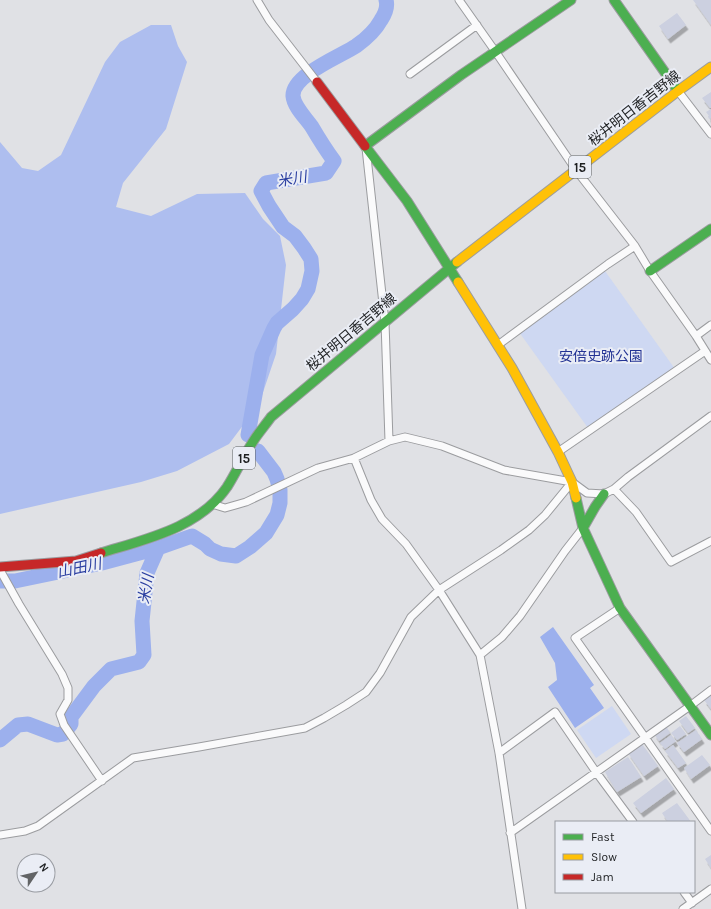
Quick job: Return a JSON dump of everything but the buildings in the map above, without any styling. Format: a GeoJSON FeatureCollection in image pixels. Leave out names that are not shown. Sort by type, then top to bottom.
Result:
{"type":"FeatureCollection","features":[{"type":"Feature","properties":{"kind":"street"},"geometry":{"type":"LineString","coordinates":[[257,0],[269,20],[407,201],[498,345],[558,452],[572,482],[583,528],[620,608],[711,735]]}},
{"type":"Feature","properties":{"kind":"street"},"geometry":{"type":"LineString","coordinates":[[459,0],[576,170],[635,246],[650,271],[711,360]]}},
{"type":"Feature","properties":{"kind":"street"},"geometry":{"type":"LineString","coordinates":[[365,146],[460,75],[571,0]]}},
{"type":"Feature","properties":{"kind":"street"},"geometry":{"type":"LineString","coordinates":[[614,0],[678,91],[711,134]]}},
{"type":"Feature","properties":{"kind":"street"},"geometry":{"type":"LineString","coordinates":[[410,74],[477,25]]}},
{"type":"Feature","properties":{"kind":"street","name":"桜井明日香吉野線"},"geometry":{"type":"LineString","coordinates":[[0,568],[76,561],[166,532],[201,514],[226,488],[256,437],[271,417],[450,268],[711,67]]}},
{"type":"Feature","properties":{"kind":"street"},"geometry":{"type":"LineString","coordinates":[[365,146],[385,322],[389,441]]}},
{"type":"Feature","properties":{"kind":"street"},"geometry":{"type":"LineString","coordinates":[[650,271],[711,229]]}},
{"type":"Feature","properties":{"kind":"street"},"geometry":{"type":"LineString","coordinates":[[498,345],[608,264],[635,246]]}},
{"type":"Feature","properties":{"kind":"street"},"geometry":{"type":"LineString","coordinates":[[696,336],[711,325]]}},
{"type":"Feature","properties":{"kind":"street"},"geometry":{"type":"LineString","coordinates":[[558,452],[705,351]]}},
{"type":"Feature","properties":{"kind":"street"},"geometry":{"type":"LineString","coordinates":[[480,654],[502,637],[520,616],[565,551],[583,528],[604,494],[614,489],[711,416]]}},
{"type":"Feature","properties":{"kind":"street"},"geometry":{"type":"LineString","coordinates":[[212,504],[225,508],[246,502],[318,468],[354,458],[389,441],[405,437],[442,446],[504,470],[572,482],[587,493],[604,494]]}},
{"type":"Feature","properties":{"kind":"street"},"geometry":{"type":"LineString","coordinates":[[354,458],[371,500],[382,519],[406,544],[439,590],[480,654],[498,753],[522,909]]}},
{"type":"Feature","properties":{"kind":"street"},"geometry":{"type":"LineString","coordinates":[[0,835],[25,831],[38,826],[133,758],[305,728],[324,718],[366,692],[380,673],[411,617],[439,590],[529,530],[545,515],[572,482]]}},
{"type":"Feature","properties":{"kind":"street"},"geometry":{"type":"LineString","coordinates":[[614,489],[636,512],[671,562],[711,540]]}},
{"type":"Feature","properties":{"kind":"street"},"geometry":{"type":"LineString","coordinates":[[0,568],[19,604],[62,674],[68,688],[68,700],[60,714],[64,725],[102,781]]}},
{"type":"Feature","properties":{"kind":"street"},"geometry":{"type":"LineString","coordinates":[[620,608],[575,638],[711,831]]}},
{"type":"Feature","properties":{"kind":"street"},"geometry":{"type":"LineString","coordinates":[[510,833],[711,690]]}},
{"type":"Feature","properties":{"kind":"street"},"geometry":{"type":"LineString","coordinates":[[498,753],[555,712],[596,772],[632,821]]}},
{"type":"Feature","properties":{"kind":"street"},"geometry":{"type":"LineString","coordinates":[[683,909],[711,889]]}},
{"type":"Feature","properties":{"kind":"street"},"geometry":{"type":"LineString","coordinates":[[685,893],[692,903]]}},
{"type":"Feature","properties":{"kind":"green space","name":"安倍史跡公園"},"geometry":{"type":"Polygon","coordinates":[[[605,271],[675,369],[588,428],[519,332],[605,271]]]}},
{"type":"Feature","properties":{"kind":"green space"},"geometry":{"type":"Polygon","coordinates":[[[612,706],[631,734],[596,758],[577,730],[612,706]]]}},
{"type":"Feature","properties":{"kind":"shaded area"},"geometry":{"type":"Polygon","coordinates":[[[151,25],[171,25],[178,46],[187,62],[166,129],[123,183],[116,207],[151,216],[197,194],[245,193],[263,219],[280,236],[286,265],[276,354],[259,404],[229,444],[177,471],[141,482],[0,514],[0,142],[22,168],[38,171],[61,155],[105,62],[120,42],[151,25]]]}},
{"type":"Feature","properties":{"kind":"shaded area"},"geometry":{"type":"Polygon","coordinates":[[[553,627],[594,685],[590,688],[604,708],[575,728],[548,687],[557,680],[555,663],[540,637],[553,627]]]}},
{"type":"Feature","properties":{"kind":"waterway","name":"米川"},"geometry":{"type":"LineString","coordinates":[[248,435],[262,355],[277,323],[293,309],[308,289],[312,271],[311,259],[304,248],[295,236],[283,227],[261,191],[266,183],[326,173],[334,161],[296,104],[293,96],[295,88],[300,81],[318,67],[363,41],[376,28],[384,15],[387,3],[386,0]]}},
{"type":"Feature","properties":{"kind":"waterway","name":"米川"},"geometry":{"type":"LineString","coordinates":[[0,581],[15,581],[102,563],[158,548],[192,536],[210,549],[221,554],[236,556],[250,547],[266,533],[277,515],[280,503],[280,490],[277,479],[274,472],[258,451]]}},
{"type":"Feature","properties":{"kind":"waterway","name":"米川"},"geometry":{"type":"LineString","coordinates":[[0,740],[18,725],[28,724],[57,735],[63,734],[71,724],[71,717],[94,686],[111,669],[139,662],[144,655],[142,621],[147,573],[158,548]]}},
{"type":"Feature","properties":{"kind":"traffic: fast"},"geometry":{"type":"LineString","coordinates":[[458,282],[407,201],[365,146],[461,75],[571,0]]}},
{"type":"Feature","properties":{"kind":"traffic: fast"},"geometry":{"type":"LineString","coordinates":[[614,0],[678,91]]}},
{"type":"Feature","properties":{"kind":"traffic: fast"},"geometry":{"type":"LineString","coordinates":[[650,271],[711,229]]}},
{"type":"Feature","properties":{"kind":"traffic: fast"},"geometry":{"type":"LineString","coordinates":[[101,553],[153,537],[187,522],[202,513],[227,487],[252,443],[271,417],[457,262]]}},
{"type":"Feature","properties":{"kind":"traffic: fast"},"geometry":{"type":"LineString","coordinates":[[583,528],[604,494]]}},
{"type":"Feature","properties":{"kind":"traffic: fast"},"geometry":{"type":"LineString","coordinates":[[576,498],[583,528],[620,608],[711,735]]}},
{"type":"Feature","properties":{"kind":"traffic: slow"},"geometry":{"type":"LineString","coordinates":[[457,262],[711,67]]}},
{"type":"Feature","properties":{"kind":"traffic: slow"},"geometry":{"type":"LineString","coordinates":[[458,282],[512,368],[558,452],[572,482],[576,498]]}},
{"type":"Feature","properties":{"kind":"traffic: jam"},"geometry":{"type":"LineString","coordinates":[[317,82],[365,146]]}},
{"type":"Feature","properties":{"kind":"traffic: jam"},"geometry":{"type":"LineString","coordinates":[[0,567],[76,561],[101,553]]}},
{"type":"Feature","properties":{"kind":"water label","name":"山田川"},"geometry":{"type":"Point","coordinates":[79,568]}}]}
